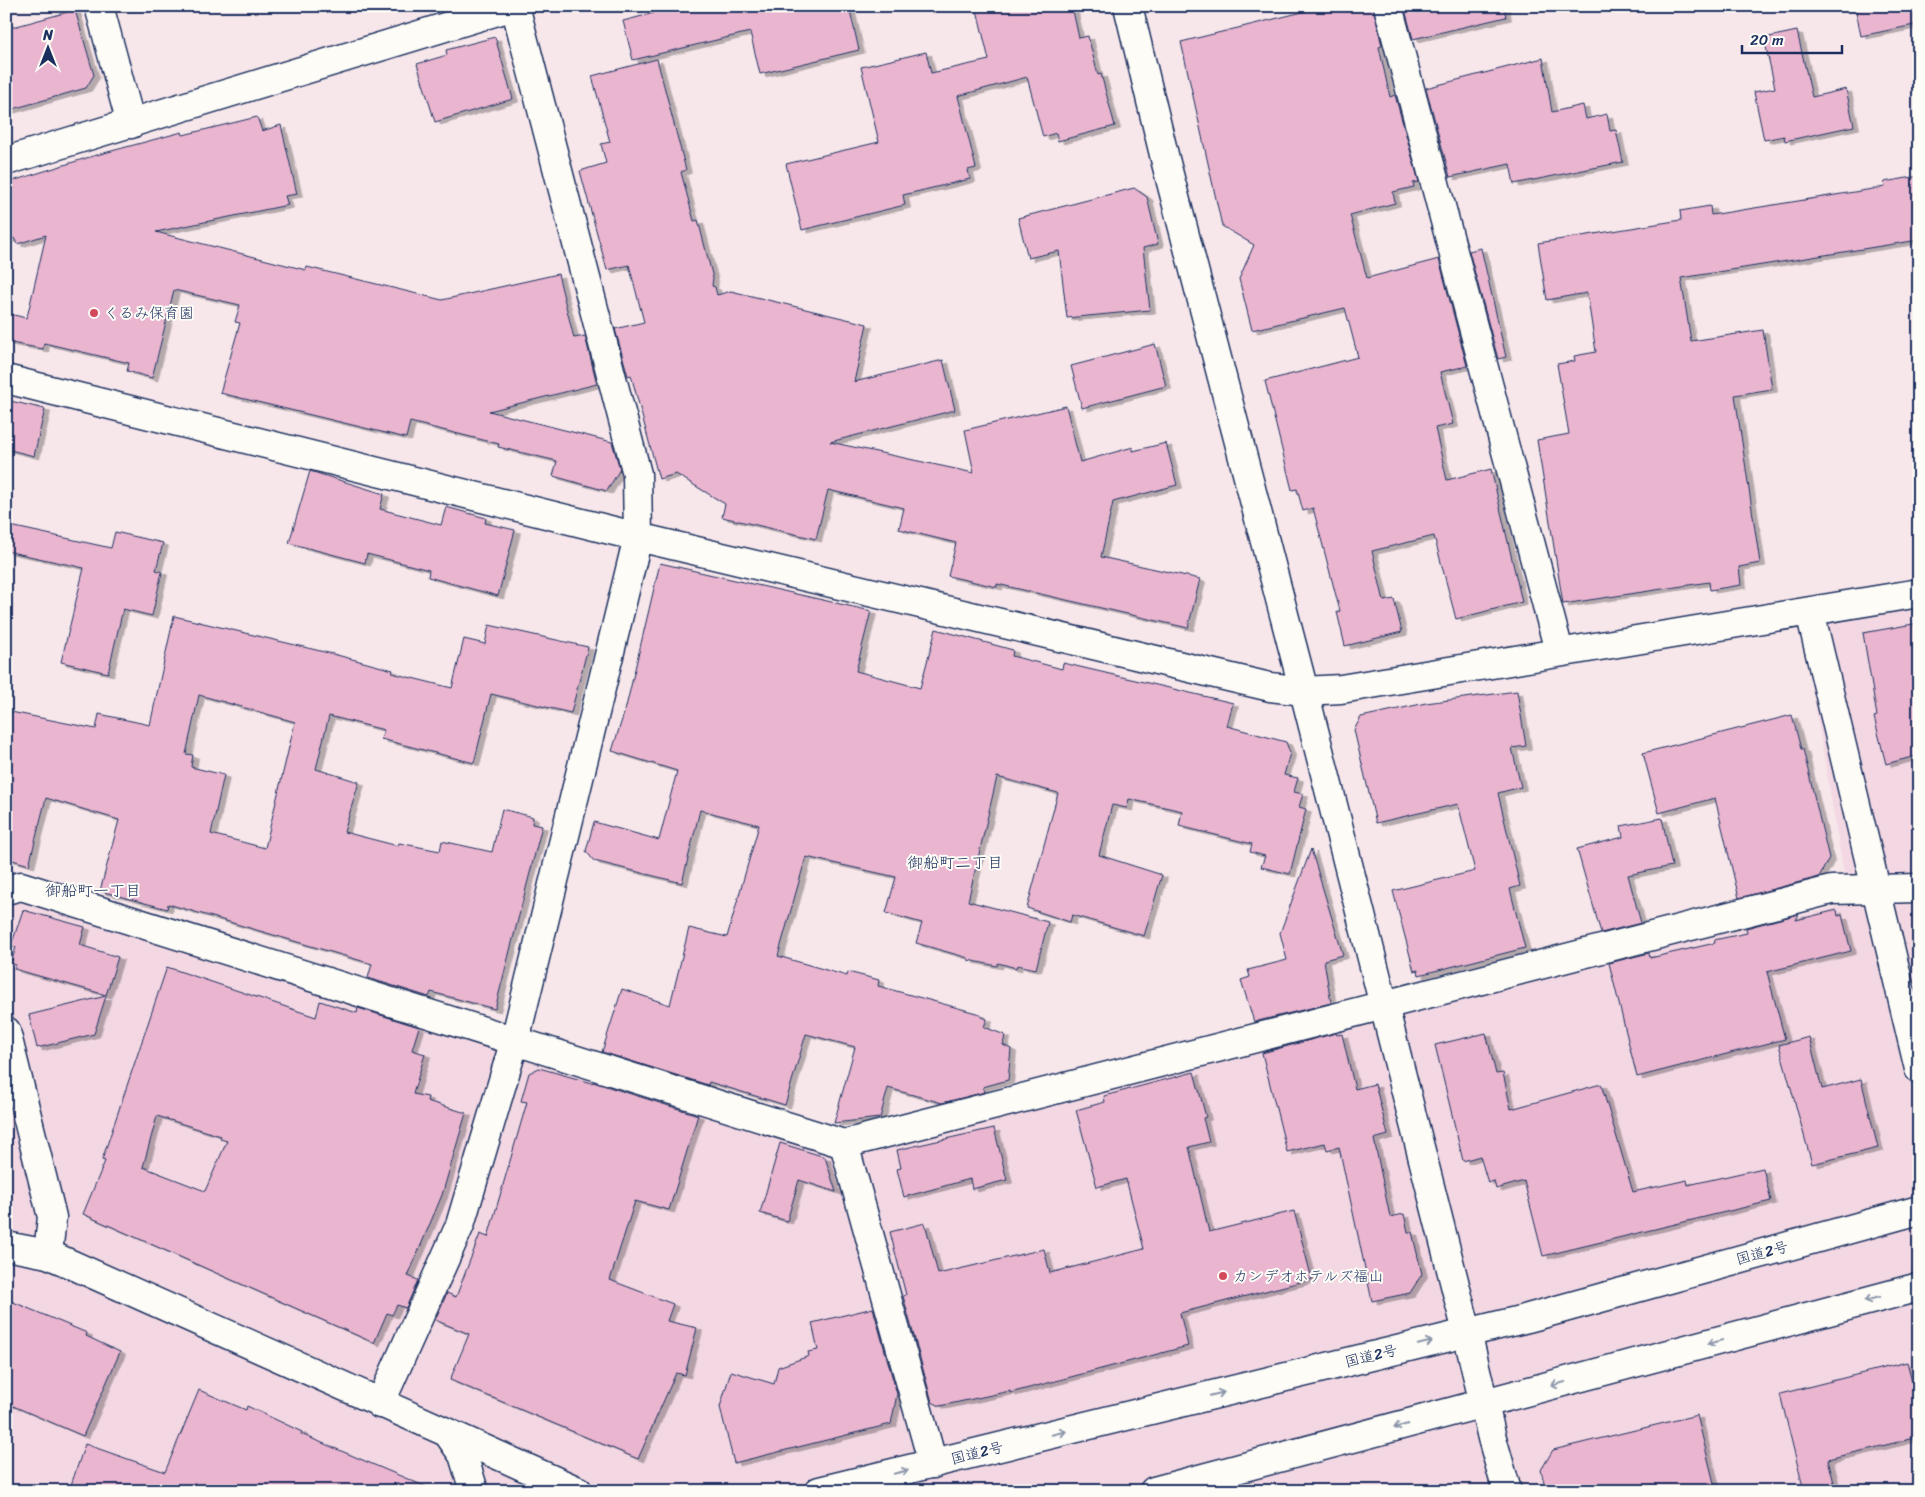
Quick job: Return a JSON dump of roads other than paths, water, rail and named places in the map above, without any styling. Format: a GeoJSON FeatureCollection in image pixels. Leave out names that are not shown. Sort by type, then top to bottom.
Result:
{"type":"FeatureCollection","features":[{"type":"Feature","properties":{"kind":"main road"},"geometry":{"type":"LineString","coordinates":[[98,6],[131,124]]}},
{"type":"Feature","properties":{"kind":"main road"},"geometry":{"type":"LineString","coordinates":[[6,161],[514,6],[637,474],[638,537],[515,1040],[460,1225],[380,1404]]}},
{"type":"Feature","properties":{"kind":"main road"},"geometry":{"type":"LineString","coordinates":[[1128,6],[1166,163],[1385,1004],[1507,1491]]}},
{"type":"Feature","properties":{"kind":"main road"},"geometry":{"type":"LineString","coordinates":[[1388,6],[1559,651]]}},
{"type":"Feature","properties":{"kind":"main road"},"geometry":{"type":"LineString","coordinates":[[6,379],[638,537],[1270,687],[1304,691],[1341,689],[1559,651],[1919,593]]}},
{"type":"Feature","properties":{"kind":"main road"},"geometry":{"type":"LineString","coordinates":[[1810,612],[1919,1069]]}},
{"type":"Feature","properties":{"kind":"main road"},"geometry":{"type":"LineString","coordinates":[[6,890],[21,886],[844,1144],[1832,890],[1919,888]]}},
{"type":"Feature","properties":{"kind":"main road"},"geometry":{"type":"LineString","coordinates":[[6,1031],[52,1217],[48,1254]]}},
{"type":"Feature","properties":{"kind":"main road"},"geometry":{"type":"LineString","coordinates":[[844,1144],[932,1464]]}},
{"type":"Feature","properties":{"kind":"main road","name":"国道2号"},"geometry":{"type":"LineString","coordinates":[[819,1491],[1528,1318],[1919,1210]]}},
{"type":"Feature","properties":{"kind":"main road"},"geometry":{"type":"LineString","coordinates":[[6,1246],[48,1254],[449,1435],[578,1491]]}},
{"type":"Feature","properties":{"kind":"main road"},"geometry":{"type":"LineString","coordinates":[[1154,1491],[1919,1287]]}},
{"type":"Feature","properties":{"kind":"main road"},"geometry":{"type":"LineString","coordinates":[[449,1435],[463,1455],[474,1491]]}},
{"type":"Feature","properties":{"kind":"place","name":"くるみ保育園"},"geometry":{"type":"Point","coordinates":[94,313]}},
{"type":"Feature","properties":{"kind":"place","name":"カンデオホテルズ福山"},"geometry":{"type":"Point","coordinates":[1223,1276]}},
{"type":"Feature","properties":{"kind":"district","name":"御船町二丁目"},"geometry":{"type":"Point","coordinates":[955,862]}},
{"type":"Feature","properties":{"kind":"district","name":"御船町一丁目"},"geometry":{"type":"Point","coordinates":[93,890]}}]}
